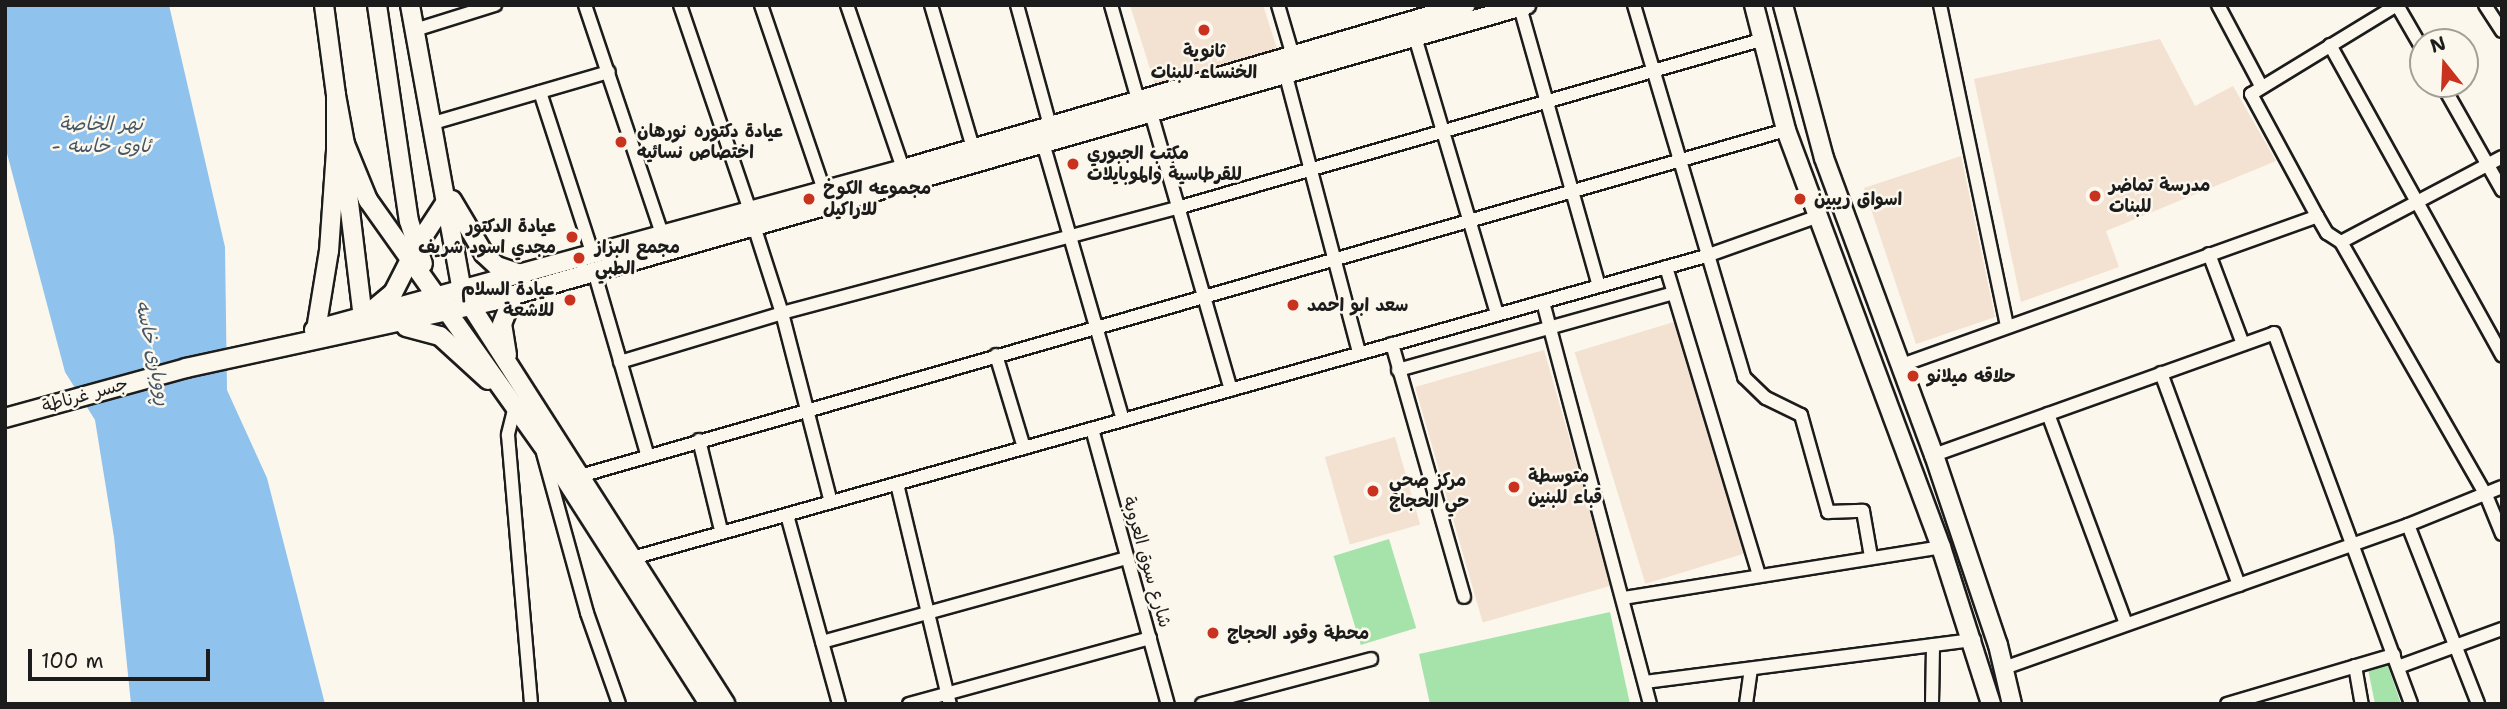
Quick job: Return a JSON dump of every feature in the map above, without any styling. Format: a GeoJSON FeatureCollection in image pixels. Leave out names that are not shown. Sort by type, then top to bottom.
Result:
{"type":"FeatureCollection","features":[{"type":"Feature","properties":{"kind":"main road"},"geometry":{"type":"LineString","coordinates":[[324,5],[363,318]]}},
{"type":"Feature","properties":{"kind":"main road"},"geometry":{"type":"LineString","coordinates":[[411,5],[466,299],[636,558],[726,704]]}},
{"type":"Feature","properties":{"kind":"main road"},"geometry":{"type":"LineString","coordinates":[[381,9],[411,253],[432,276],[466,299],[514,295],[663,234],[752,218],[824,190],[1466,5]]}},
{"type":"Feature","properties":{"kind":"main road"},"geometry":{"type":"LineString","coordinates":[[1754,5],[1765,39],[1786,130],[1816,217],[1975,640],[1992,704]]}},
{"type":"Feature","properties":{"kind":"main road"},"geometry":{"type":"LineString","coordinates":[[1783,5],[1824,158],[1934,455],[2004,668],[2012,704]]}},
{"type":"Feature","properties":{"kind":"main road"},"geometry":{"type":"LineString","coordinates":[[245,351],[389,326],[466,299],[523,275],[594,263],[752,218],[1042,144],[1523,6]]}},
{"type":"Feature","properties":{"kind":"main road"},"geometry":{"type":"LineString","coordinates":[[336,95],[345,144],[360,184],[411,253],[540,441],[709,704]]}},
{"type":"Feature","properties":{"kind":"main road"},"geometry":{"type":"LineString","coordinates":[[316,330],[329,251],[336,95]]}},
{"type":"Feature","properties":{"kind":"main road"},"geometry":{"type":"LineString","coordinates":[[363,318],[393,293],[411,253],[446,194]]}},
{"type":"Feature","properties":{"kind":"main road"},"geometry":{"type":"LineString","coordinates":[[446,194],[484,254],[497,266],[523,275]]}},
{"type":"Feature","properties":{"kind":"main road"},"geometry":{"type":"LineString","coordinates":[[513,372],[502,330],[514,295]]}},
{"type":"Feature","properties":{"kind":"main road"},"geometry":{"type":"LineString","coordinates":[[245,351],[363,318],[446,305]]}},
{"type":"Feature","properties":{"kind":"main road"},"geometry":{"type":"LineString","coordinates":[[389,326],[417,327],[440,336],[515,407]]}},
{"type":"Feature","properties":{"kind":"main road","name":"جسر غرناطة"},"geometry":{"type":"LineString","coordinates":[[5,406],[50,399],[245,351]]}},
{"type":"Feature","properties":{"kind":"main road","name":"جسر غرناطة"},"geometry":{"type":"LineString","coordinates":[[5,418],[50,399]]}},
{"type":"Feature","properties":{"kind":"street"},"geometry":{"type":"LineString","coordinates":[[585,5],[663,234]]}},
{"type":"Feature","properties":{"kind":"street"},"geometry":{"type":"LineString","coordinates":[[680,5],[782,313],[831,502]]}},
{"type":"Feature","properties":{"kind":"street"},"geometry":{"type":"LineString","coordinates":[[761,5],[824,190]]}},
{"type":"Feature","properties":{"kind":"street"},"geometry":{"type":"LineString","coordinates":[[847,5],[903,169]]}},
{"type":"Feature","properties":{"kind":"street"},"geometry":{"type":"LineString","coordinates":[[931,5],[973,148]]}},
{"type":"Feature","properties":{"kind":"street"},"geometry":{"type":"LineString","coordinates":[[1017,5],[1050,126]]}},
{"type":"Feature","properties":{"kind":"street"},"geometry":{"type":"LineString","coordinates":[[1111,5],[1138,100]]}},
{"type":"Feature","properties":{"kind":"street"},"geometry":{"type":"LineString","coordinates":[[1634,5],[1706,256],[1744,377],[1766,398],[1801,415],[1828,512],[1863,511],[1871,557]]}},
{"type":"Feature","properties":{"kind":"street"},"geometry":{"type":"LineString","coordinates":[[1940,5],[2007,326]]}},
{"type":"Feature","properties":{"kind":"street"},"geometry":{"type":"LineString","coordinates":[[2410,28],[2397,5],[2254,90],[2252,100],[2327,233],[2341,242],[2486,495],[2502,534]]}},
{"type":"Feature","properties":{"kind":"street"},"geometry":{"type":"LineString","coordinates":[[2486,5],[2502,31]]}},
{"type":"Feature","properties":{"kind":"street"},"geometry":{"type":"LineString","coordinates":[[415,30],[488,6]]}},
{"type":"Feature","properties":{"kind":"street"},"geometry":{"type":"LineString","coordinates":[[1280,6],[1293,56]]}},
{"type":"Feature","properties":{"kind":"street"},"geometry":{"type":"LineString","coordinates":[[1523,6],[1600,286]]}},
{"type":"Feature","properties":{"kind":"street"},"geometry":{"type":"LineString","coordinates":[[2223,7],[2261,86]]}},
{"type":"Feature","properties":{"kind":"street"},"geometry":{"type":"LineString","coordinates":[[1415,37],[1497,314]]}},
{"type":"Feature","properties":{"kind":"street"},"geometry":{"type":"LineString","coordinates":[[620,362],[782,313],[1177,208],[1311,167],[1765,39]]}},
{"type":"Feature","properties":{"kind":"street"},"geometry":{"type":"LineString","coordinates":[[2330,45],[2502,355]]}},
{"type":"Feature","properties":{"kind":"street"},"geometry":{"type":"LineString","coordinates":[[433,123],[609,72]]}},
{"type":"Feature","properties":{"kind":"street"},"geometry":{"type":"LineString","coordinates":[[1286,76],[1359,354]]}},
{"type":"Feature","properties":{"kind":"street"},"geometry":{"type":"LineString","coordinates":[[540,92],[594,263],[647,453]]}},
{"type":"Feature","properties":{"kind":"street"},"geometry":{"type":"LineString","coordinates":[[2450,98],[2502,190]]}},
{"type":"Feature","properties":{"kind":"street"},"geometry":{"type":"LineString","coordinates":[[1151,113],[1231,390]]}},
{"type":"Feature","properties":{"kind":"street"},"geometry":{"type":"LineString","coordinates":[[580,476],[647,453],[1467,218],[1786,130]]}},
{"type":"Feature","properties":{"kind":"street"},"geometry":{"type":"LineString","coordinates":[[1042,144],[1123,420]]}},
{"type":"Feature","properties":{"kind":"street"},"geometry":{"type":"LineString","coordinates":[[2341,242],[2486,161],[2502,156]]}},
{"type":"Feature","properties":{"kind":"street"},"geometry":{"type":"LineString","coordinates":[[1902,365],[2317,216]]}},
{"type":"Feature","properties":{"kind":"street"},"geometry":{"type":"LineString","coordinates":[[636,558],[721,530],[787,515],[1706,256],[1816,217]]}},
{"type":"Feature","properties":{"kind":"street"},"geometry":{"type":"LineString","coordinates":[[2209,254],[2243,344]]}},
{"type":"Feature","properties":{"kind":"street"},"geometry":{"type":"LineString","coordinates":[[1666,267],[1759,575]]}},
{"type":"Feature","properties":{"kind":"street"},"geometry":{"type":"LineString","coordinates":[[1398,370],[1673,293]]}},
{"type":"Feature","properties":{"kind":"street"},"geometry":{"type":"LineString","coordinates":[[1543,302],[1650,704]]}},
{"type":"Feature","properties":{"kind":"street"},"geometry":{"type":"LineString","coordinates":[[1934,455],[2274,333],[2411,704]]}},
{"type":"Feature","properties":{"kind":"street"},"geometry":{"type":"LineString","coordinates":[[1392,344],[1464,597]]}},
{"type":"Feature","properties":{"kind":"street"},"geometry":{"type":"LineString","coordinates":[[996,355],[1024,448]]}},
{"type":"Feature","properties":{"kind":"street"},"geometry":{"type":"LineString","coordinates":[[2161,373],[2239,585]]}},
{"type":"Feature","properties":{"kind":"street"},"geometry":{"type":"LineString","coordinates":[[515,407],[508,435],[531,704]]}},
{"type":"Feature","properties":{"kind":"street"},"geometry":{"type":"LineString","coordinates":[[2048,414],[2126,624]]}},
{"type":"Feature","properties":{"kind":"street","name":"شارع سوق العروبة"},"geometry":{"type":"LineString","coordinates":[[1092,429],[1168,704]]}},
{"type":"Feature","properties":{"kind":"street"},"geometry":{"type":"LineString","coordinates":[[699,440],[721,530]]}},
{"type":"Feature","properties":{"kind":"street"},"geometry":{"type":"LineString","coordinates":[[540,441],[587,613],[619,704]]}},
{"type":"Feature","properties":{"kind":"street"},"geometry":{"type":"LineString","coordinates":[[897,484],[949,699]]}},
{"type":"Feature","properties":{"kind":"street"},"geometry":{"type":"LineString","coordinates":[[2004,668],[2408,525],[2502,487]]}},
{"type":"Feature","properties":{"kind":"street"},"geometry":{"type":"LineString","coordinates":[[787,515],[839,704]]}},
{"type":"Feature","properties":{"kind":"street"},"geometry":{"type":"LineString","coordinates":[[2408,525],[2478,704]]}},
{"type":"Feature","properties":{"kind":"street"},"geometry":{"type":"LineString","coordinates":[[1623,598],[1941,547]]}},
{"type":"Feature","properties":{"kind":"street"},"geometry":{"type":"LineString","coordinates":[[822,642],[1127,558]]}},
{"type":"Feature","properties":{"kind":"street"},"geometry":{"type":"LineString","coordinates":[[2227,704],[2264,699],[2355,666],[2396,661],[2455,647],[2502,629]]}},
{"type":"Feature","properties":{"kind":"street"},"geometry":{"type":"LineString","coordinates":[[909,704],[949,699],[1150,638]]}},
{"type":"Feature","properties":{"kind":"street"},"geometry":{"type":"LineString","coordinates":[[1645,682],[1975,640]]}},
{"type":"Feature","properties":{"kind":"street"},"geometry":{"type":"LineString","coordinates":[[1932,704],[1933,645]]}},
{"type":"Feature","properties":{"kind":"street"},"geometry":{"type":"LineString","coordinates":[[1202,704],[1371,659]]}},
{"type":"Feature","properties":{"kind":"street"},"geometry":{"type":"LineString","coordinates":[[2355,666],[2362,704]]}},
{"type":"Feature","properties":{"kind":"street"},"geometry":{"type":"LineString","coordinates":[[1746,704],[1751,669]]}},
{"type":"Feature","properties":{"kind":"shaded area","name":"ثانوية الخنساء للبنات"},"geometry":{"type":"Polygon","coordinates":[[[1130,5],[1263,5],[1279,55],[1156,88],[1130,5]]]}},
{"type":"Feature","properties":{"kind":"shaded area","name":"مدرسة تماضر للبنات"},"geometry":{"type":"Polygon","coordinates":[[[2160,39],[2195,106],[2233,86],[2276,161],[2106,231],[2119,267],[2021,302],[1974,79],[2160,39]]]}},
{"type":"Feature","properties":{"kind":"shaded area"},"geometry":{"type":"Polygon","coordinates":[[[1961,156],[1995,317],[1916,344],[1864,188],[1961,156]]]}},
{"type":"Feature","properties":{"kind":"shaded area"},"geometry":{"type":"Polygon","coordinates":[[[1677,321],[1748,552],[1645,584],[1575,352],[1677,321]]]}},
{"type":"Feature","properties":{"kind":"shaded area","name":"متوسطة قباء للبنين"},"geometry":{"type":"Polygon","coordinates":[[[1544,350],[1612,586],[1483,622],[1415,387],[1544,350]]]}},
{"type":"Feature","properties":{"kind":"shaded area","name":"مركز صحي حي الحجاج"},"geometry":{"type":"Polygon","coordinates":[[[1395,437],[1420,524],[1350,545],[1325,457],[1395,437]]]}},
{"type":"Feature","properties":{"kind":"green space"},"geometry":{"type":"Polygon","coordinates":[[[1389,539],[1416,628],[1361,645],[1334,556],[1389,539]]]}},
{"type":"Feature","properties":{"kind":"green space"},"geometry":{"type":"Polygon","coordinates":[[[1610,612],[1630,704],[1430,704],[1419,654],[1610,612]]]}},
{"type":"Feature","properties":{"kind":"green space"},"geometry":{"type":"Polygon","coordinates":[[[2387,663],[2401,704],[2375,704],[2368,669],[2387,663]]]}},
{"type":"Feature","properties":{"kind":"water","name":"نهر الخاصة - ئاوی خاسە"},"geometry":{"type":"Polygon","coordinates":[[[5,5],[169,5],[225,247],[227,390],[267,478],[325,704],[131,704],[114,537],[95,420],[65,372],[5,146],[5,5]]]}},
{"type":"Feature","properties":{"kind":"place","name":"ثانوية الخنساء للبنات"},"geometry":{"type":"Point","coordinates":[1204,30]}},
{"type":"Feature","properties":{"kind":"place","name":"عيادة دكتوره نورهان اختصاص نسائيه"},"geometry":{"type":"Point","coordinates":[621,142]}},
{"type":"Feature","properties":{"kind":"place","name":"مكتب الجبوري للقرطاسية والموبايلات"},"geometry":{"type":"Point","coordinates":[1073,164]}},
{"type":"Feature","properties":{"kind":"place","name":"مدرسة تماضر للبنات"},"geometry":{"type":"Point","coordinates":[2095,196]}},
{"type":"Feature","properties":{"kind":"place","name":"مجموعه الكوخ للاراكيل"},"geometry":{"type":"Point","coordinates":[809,199]}},
{"type":"Feature","properties":{"kind":"place","name":"اسواق ريبين"},"geometry":{"type":"Point","coordinates":[1800,199]}},
{"type":"Feature","properties":{"kind":"place","name":"عيادة الدكتور مجدي اسود شريف"},"geometry":{"type":"Point","coordinates":[572,237]}},
{"type":"Feature","properties":{"kind":"place","name":"مجمع البزاز الطبي"},"geometry":{"type":"Point","coordinates":[579,258]}},
{"type":"Feature","properties":{"kind":"place","name":"عيادة السلام للاشعة"},"geometry":{"type":"Point","coordinates":[570,300]}},
{"type":"Feature","properties":{"kind":"place","name":"سعد ابو احمد"},"geometry":{"type":"Point","coordinates":[1293,305]}},
{"type":"Feature","properties":{"kind":"place","name":"حلاقه ميلانو"},"geometry":{"type":"Point","coordinates":[1913,376]}},
{"type":"Feature","properties":{"kind":"place","name":"متوسطة قباء للبنين"},"geometry":{"type":"Point","coordinates":[1514,487]}},
{"type":"Feature","properties":{"kind":"place","name":"مركز صحي حي الحجاج"},"geometry":{"type":"Point","coordinates":[1373,491]}},
{"type":"Feature","properties":{"kind":"place","name":"محطة وقود الحجاج"},"geometry":{"type":"Point","coordinates":[1213,633]}},
{"type":"Feature","properties":{"kind":"water label","name":"ڕووباری خاسە"},"geometry":{"type":"Point","coordinates":[153,353]}}]}
